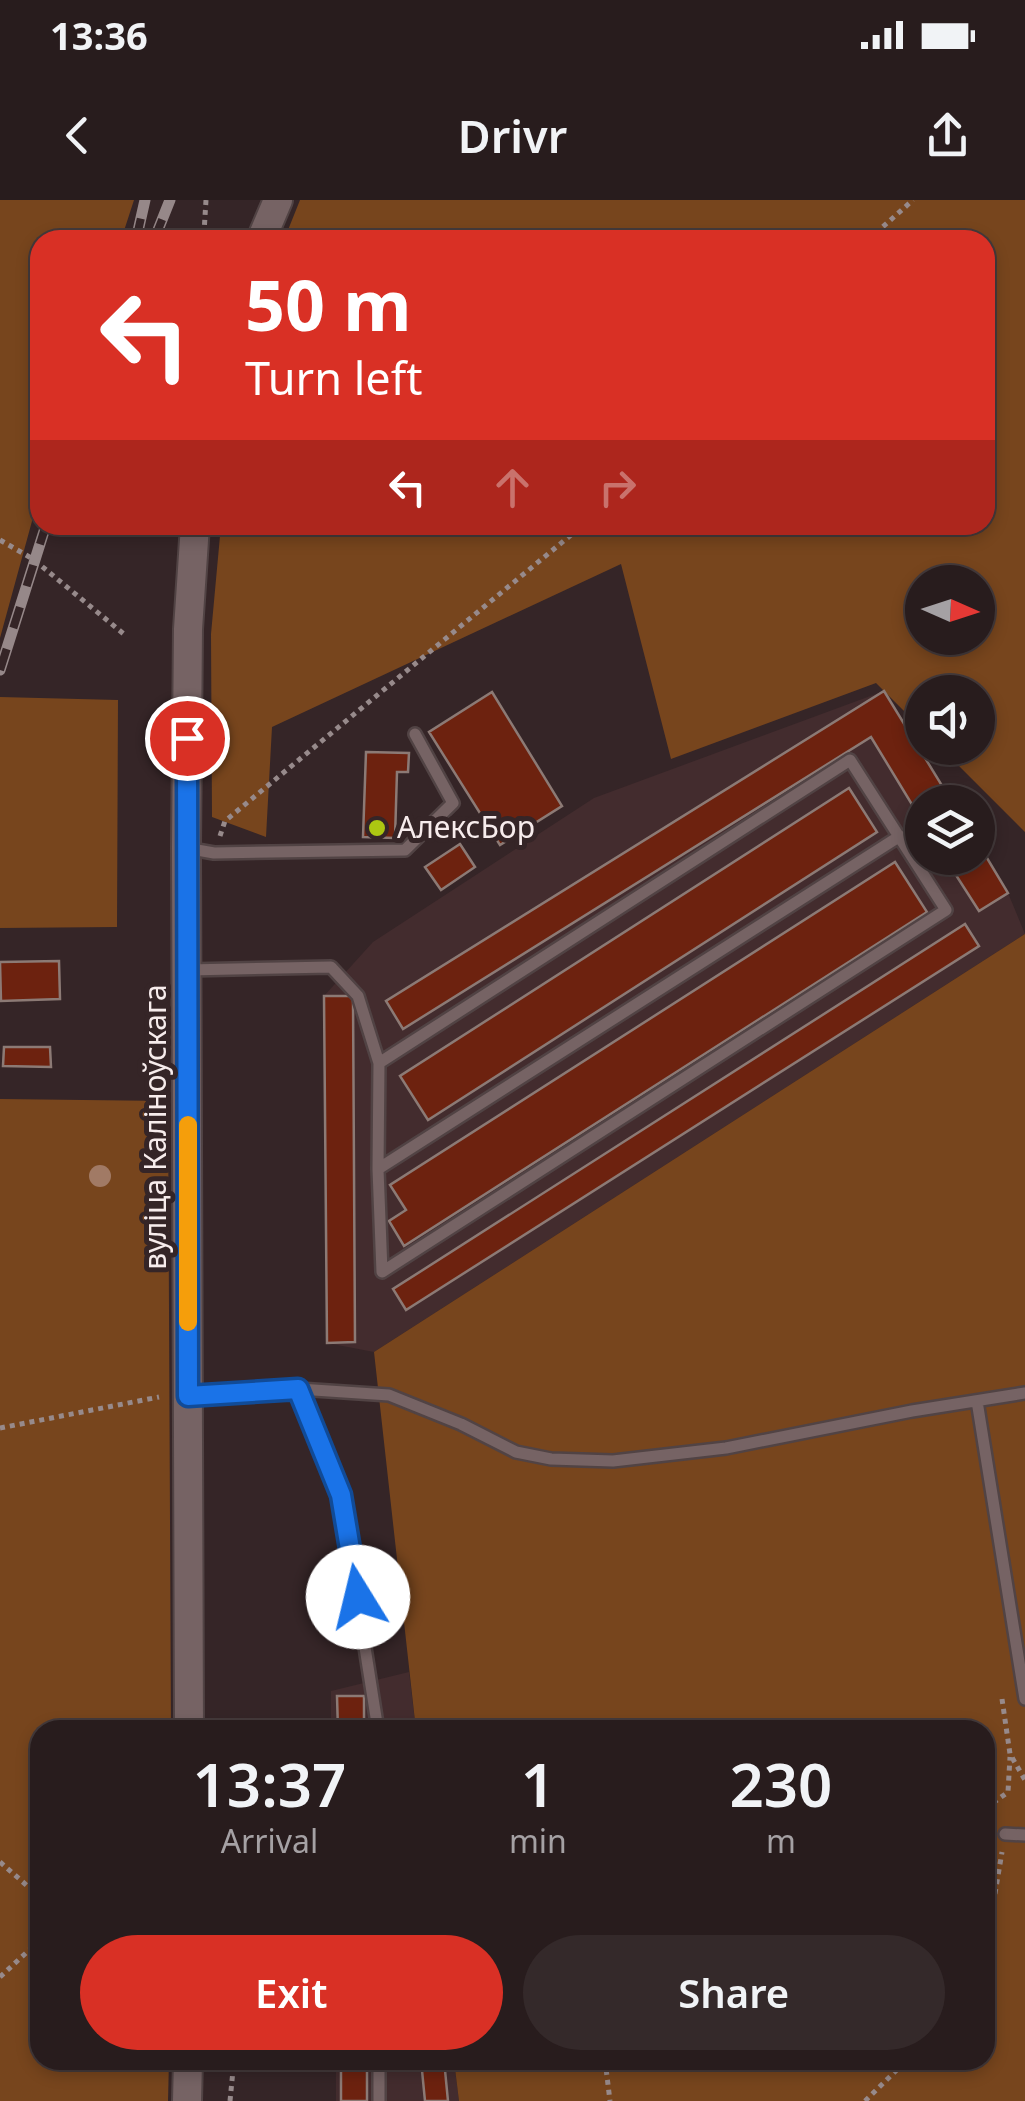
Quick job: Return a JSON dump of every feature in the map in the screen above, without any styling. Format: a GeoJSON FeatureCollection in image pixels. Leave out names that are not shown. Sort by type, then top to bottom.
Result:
{"type":"FeatureCollection","features":[{"type":"Feature","properties":{"kind":"street"},"geometry":{"type":"LineString","coordinates":[[264,230],[278,200]]}},
{"type":"Feature","properties":{"kind":"street","name":"вуліца Каліноўскага"},"geometry":{"type":"LineString","coordinates":[[189,1720],[188,970],[200,850],[188,630],[194,535]]}},
{"type":"Feature","properties":{"kind":"street"},"geometry":{"type":"LineString","coordinates":[[187,2101],[188,2070]]}},
{"type":"Feature","properties":{"kind":"lane"},"geometry":{"type":"LineString","coordinates":[[200,850],[405,850],[452,803],[416,734]]}},
{"type":"Feature","properties":{"kind":"lane"},"geometry":{"type":"LineString","coordinates":[[188,970],[330,967],[358,996],[379,1062],[382,1272],[946,910],[850,760],[379,1062]]}},
{"type":"Feature","properties":{"kind":"lane"},"geometry":{"type":"LineString","coordinates":[[378,1169],[900,836]]}},
{"type":"Feature","properties":{"kind":"lane"},"geometry":{"type":"LineString","coordinates":[[298,1389],[341,1495],[376,1720]]}},
{"type":"Feature","properties":{"kind":"lane"},"geometry":{"type":"LineString","coordinates":[[188,1396],[298,1389],[388,1395],[461,1424],[516,1452],[551,1459],[612,1461],[726,1448],[1025,1393]]}},
{"type":"Feature","properties":{"kind":"lane"},"geometry":{"type":"LineString","coordinates":[[977,1401],[1025,1698]]}},
{"type":"Feature","properties":{"kind":"lane"},"geometry":{"type":"LineString","coordinates":[[1004,1834],[1025,1834]]}},
{"type":"Feature","properties":{"kind":"lane"},"geometry":{"type":"LineString","coordinates":[[379,2070],[379,2101]]}},
{"type":"Feature","properties":{"kind":"path"},"geometry":{"type":"LineString","coordinates":[[204,230],[206,200]]}},
{"type":"Feature","properties":{"kind":"path"},"geometry":{"type":"LineString","coordinates":[[879,230],[913,200]]}},
{"type":"Feature","properties":{"kind":"path"},"geometry":{"type":"LineString","coordinates":[[200,850],[225,821],[571,535]]}},
{"type":"Feature","properties":{"kind":"path"},"geometry":{"type":"LineString","coordinates":[[0,540],[33,559],[126,635]]}},
{"type":"Feature","properties":{"kind":"path"},"geometry":{"type":"LineString","coordinates":[[0,1428],[150,1397],[188,1396]]}},
{"type":"Feature","properties":{"kind":"path"},"geometry":{"type":"LineString","coordinates":[[995,1802],[1008,1792],[1010,1754]]}},
{"type":"Feature","properties":{"kind":"path"},"geometry":{"type":"LineString","coordinates":[[995,1890],[1004,1834]]}},
{"type":"Feature","properties":{"kind":"path"},"geometry":{"type":"LineString","coordinates":[[0,1862],[30,1888]]}},
{"type":"Feature","properties":{"kind":"path"},"geometry":{"type":"LineString","coordinates":[[0,1978],[30,1950]]}},
{"type":"Feature","properties":{"kind":"path"},"geometry":{"type":"LineString","coordinates":[[230,2101],[233,2070]]}},
{"type":"Feature","properties":{"kind":"path"},"geometry":{"type":"LineString","coordinates":[[606,2070],[610,2101]]}},
{"type":"Feature","properties":{"kind":"path"},"geometry":{"type":"LineString","coordinates":[[864,2101],[897,2070]]}},
{"type":"Feature","properties":{"kind":"shaded area"},"geometry":{"type":"Polygon","coordinates":[[[0,200],[134,200],[124,230],[30,230],[30,528],[0,638],[0,200]]]}},
{"type":"Feature","properties":{"kind":"shaded area"},"geometry":{"type":"Polygon","coordinates":[[[300,200],[1025,200],[1025,832],[995,802],[995,785],[978,785],[958,765],[995,765],[995,675],[905,675],[905,712],[876,683],[671,759],[621,564],[272,727],[266,837],[212,817],[211,634],[220,535],[995,535],[995,230],[288,230],[300,200]]]}},
{"type":"Feature","properties":{"kind":"shaded area"},"geometry":{"type":"Polygon","coordinates":[[[884,691],[905,725],[905,765],[929,765],[942,785],[905,785],[905,875],[995,875],[995,871],[1025,934],[374,1352],[327,1343],[324,996],[373,942],[594,798],[884,691]]]}},
{"type":"Feature","properties":{"kind":"shaded area"},"geometry":{"type":"Polygon","coordinates":[[[0,697],[118,700],[117,927],[0,928],[0,697]]]}},
{"type":"Feature","properties":{"kind":"shaded area"},"geometry":{"type":"Polygon","coordinates":[[[1025,934],[1025,2101],[459,2101],[455,2070],[995,2070],[995,1720],[415,1720],[374,1352],[1025,934]]]}},
{"type":"Feature","properties":{"kind":"shaded area"},"geometry":{"type":"Polygon","coordinates":[[[0,1099],[168,1101],[171,1720],[30,1720],[30,2070],[169,2070],[168,2101],[0,2101],[0,1099]]]}},
{"type":"Feature","properties":{"kind":"shaded area"},"geometry":{"type":"Polygon","coordinates":[[[409,1672],[415,1720],[331,1720],[331,1691],[409,1672]]]}},
{"type":"Feature","properties":{"kind":"shaded area"},"geometry":{"type":"Polygon","coordinates":[[[336,2070],[455,2070],[459,2101],[336,2101],[336,2070]]]}},
{"type":"Feature","properties":{"kind":"building"},"geometry":{"type":"Polygon","coordinates":[[[884,691],[905,725],[905,765],[929,765],[942,785],[905,785],[905,793],[871,737],[403,1029],[386,1001],[884,691]]]}},
{"type":"Feature","properties":{"kind":"building"},"geometry":{"type":"Polygon","coordinates":[[[492,692],[562,806],[500,845],[429,732],[492,692]]]}},
{"type":"Feature","properties":{"kind":"building"},"geometry":{"type":"Polygon","coordinates":[[[366,752],[409,753],[408,772],[397,772],[395,838],[363,837],[366,752]]]}},
{"type":"Feature","properties":{"kind":"building"},"geometry":{"type":"Polygon","coordinates":[[[849,788],[877,832],[428,1120],[400,1076],[849,788]]]}},
{"type":"Feature","properties":{"kind":"building"},"geometry":{"type":"Polygon","coordinates":[[[460,844],[475,867],[441,890],[425,867],[460,844]]]}},
{"type":"Feature","properties":{"kind":"building"},"geometry":{"type":"Polygon","coordinates":[[[895,862],[927,912],[404,1246],[389,1221],[406,1210],[390,1185],[895,862]]]}},
{"type":"Feature","properties":{"kind":"building"},"geometry":{"type":"Polygon","coordinates":[[[995,871],[1008,893],[979,911],[956,875],[995,875],[995,871]]]}},
{"type":"Feature","properties":{"kind":"building"},"geometry":{"type":"Polygon","coordinates":[[[965,924],[979,946],[406,1310],[393,1289],[965,924]]]}},
{"type":"Feature","properties":{"kind":"building"},"geometry":{"type":"Polygon","coordinates":[[[59,961],[60,999],[1,1001],[0,962],[59,961]]]}},
{"type":"Feature","properties":{"kind":"building"},"geometry":{"type":"Polygon","coordinates":[[[324,996],[353,996],[355,1342],[327,1343],[324,996]]]}},
{"type":"Feature","properties":{"kind":"building"},"geometry":{"type":"Polygon","coordinates":[[[4,1047],[50,1047],[51,1067],[3,1066],[4,1047]]]}},
{"type":"Feature","properties":{"kind":"building"},"geometry":{"type":"Polygon","coordinates":[[[337,1696],[364,1696],[364,1720],[338,1720],[337,1696]]]}},
{"type":"Feature","properties":{"kind":"building"},"geometry":{"type":"Polygon","coordinates":[[[341,2070],[367,2070],[367,2101],[341,2101],[341,2070]]]}},
{"type":"Feature","properties":{"kind":"building"},"geometry":{"type":"Polygon","coordinates":[[[422,2070],[445,2070],[448,2101],[425,2101],[422,2070]]]}},
{"type":"Feature","properties":{"kind":"railway"},"geometry":{"type":"LineString","coordinates":[[138,230],[145,200]]}},
{"type":"Feature","properties":{"kind":"railway"},"geometry":{"type":"LineString","coordinates":[[158,230],[170,200]]}},
{"type":"Feature","properties":{"kind":"railway"},"geometry":{"type":"LineString","coordinates":[[0,670],[43,535]]}},
{"type":"Feature","properties":{"kind":"slow traffic"},"geometry":{"type":"LineString","coordinates":[[188,1125],[188,1322]]}},
{"type":"Feature","properties":{"kind":"place","name":"АлексБор"},"geometry":{"type":"Point","coordinates":[377,828]}},
{"type":"Feature","properties":{"kind":"route"},"geometry":{"type":"LineString","coordinates":[[187,738],[188,1396],[298,1389],[341,1495],[358,1597]]}}]}
